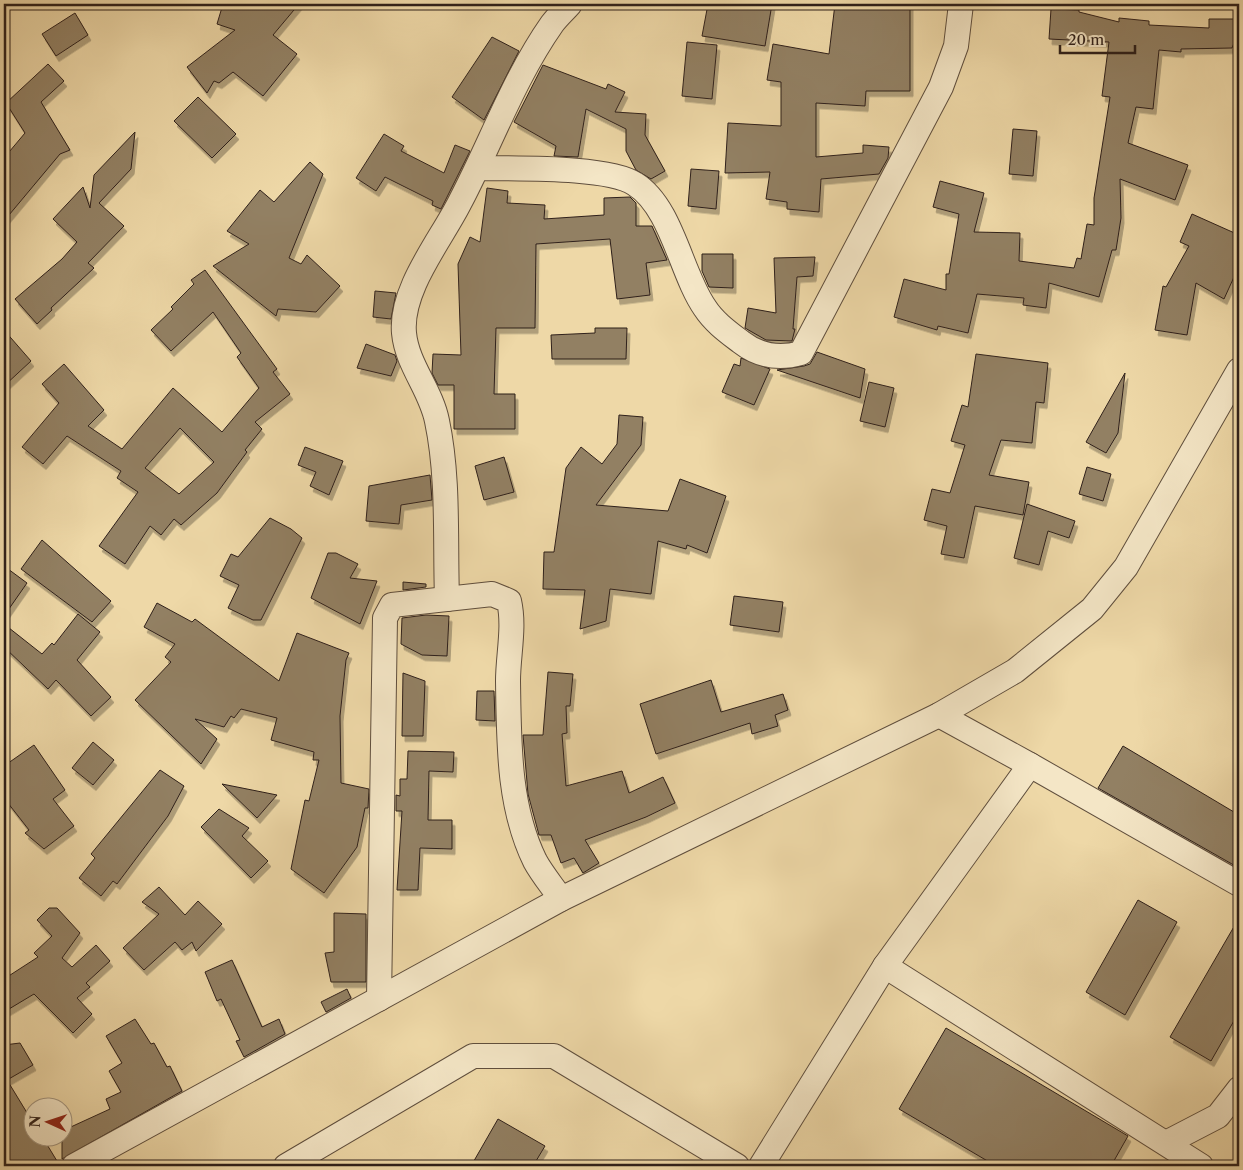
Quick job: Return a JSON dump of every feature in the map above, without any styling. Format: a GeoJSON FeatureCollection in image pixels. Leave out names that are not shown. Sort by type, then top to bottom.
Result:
{"type":"FeatureCollection","features":[{"type":"Feature","properties":{"kind":"street"},"geometry":{"type":"LineString","coordinates":[[447,599],[443,468],[437,419],[413,368],[404,332],[404,315],[408,296],[478,168],[510,99],[551,25],[570,4]]}},
{"type":"Feature","properties":{"kind":"street"},"geometry":{"type":"LineString","coordinates":[[478,168],[577,171],[609,175],[635,183],[649,197],[670,229],[694,290],[705,309],[723,329],[747,346],[769,356],[789,357],[801,353],[941,87],[956,46],[961,4]]}},
{"type":"Feature","properties":{"kind":"street"},"geometry":{"type":"LineString","coordinates":[[74,1166],[561,899],[939,715],[1015,671],[1092,609],[1126,567],[1239,370]]}},
{"type":"Feature","properties":{"kind":"street"},"geometry":{"type":"LineString","coordinates":[[379,1000],[386,618],[388,608],[395,604],[492,594],[509,602],[512,614],[508,681],[509,742],[516,802],[525,839],[536,864],[561,899]]}},
{"type":"Feature","properties":{"kind":"street"},"geometry":{"type":"LineString","coordinates":[[939,715],[1030,764],[1239,884]]}},
{"type":"Feature","properties":{"kind":"street"},"geometry":{"type":"LineString","coordinates":[[761,1166],[885,966],[1030,764]]}},
{"type":"Feature","properties":{"kind":"street"},"geometry":{"type":"LineString","coordinates":[[885,966],[1201,1166]]}},
{"type":"Feature","properties":{"kind":"street"},"geometry":{"type":"LineString","coordinates":[[286,1166],[473,1056],[554,1056],[737,1166]]}},
{"type":"Feature","properties":{"kind":"street"},"geometry":{"type":"LineString","coordinates":[[1166,1143],[1218,1116],[1239,1089]]}},
{"type":"Feature","properties":{"kind":"building"},"geometry":{"type":"Polygon","coordinates":[[[223,4],[299,4],[273,35],[297,54],[263,96],[233,72],[219,83],[214,81],[207,93],[187,67],[235,30],[217,24],[223,4]]]}},
{"type":"Feature","properties":{"kind":"building"},"geometry":{"type":"Polygon","coordinates":[[[708,4],[772,4],[765,46],[702,36],[708,4]]]}},
{"type":"Feature","properties":{"kind":"building"},"geometry":{"type":"Polygon","coordinates":[[[835,4],[910,4],[910,91],[866,91],[865,106],[816,103],[816,157],[863,153],[863,145],[889,147],[888,158],[879,174],[821,179],[819,212],[787,209],[787,202],[766,199],[770,172],[725,173],[728,123],[781,126],[781,82],[767,80],[773,44],[829,54],[835,4]]]}},
{"type":"Feature","properties":{"kind":"building"},"geometry":{"type":"Polygon","coordinates":[[[1051,9],[1079,10],[1079,12],[1119,22],[1119,18],[1149,21],[1149,25],[1209,28],[1209,19],[1236,19],[1236,38],[1232,48],[1181,49],[1181,52],[1159,50],[1153,109],[1136,107],[1128,143],[1188,165],[1175,200],[1120,179],[1121,218],[1116,250],[1112,250],[1099,297],[1049,283],[1046,308],[1023,305],[1024,298],[977,294],[968,333],[938,326],[937,330],[894,317],[904,279],[946,290],[946,274],[949,274],[959,214],[933,207],[940,181],[984,193],[974,232],[1020,233],[1019,261],[1074,268],[1077,258],[1081,259],[1087,224],[1094,225],[1094,198],[1110,97],[1102,96],[1109,42],[1049,39],[1051,9]]]}},
{"type":"Feature","properties":{"kind":"building"},"geometry":{"type":"Polygon","coordinates":[[[75,13],[88,35],[56,56],[42,34],[75,13]]]}},
{"type":"Feature","properties":{"kind":"building"},"geometry":{"type":"Polygon","coordinates":[[[492,37],[519,51],[484,120],[452,97],[492,37]]]}},
{"type":"Feature","properties":{"kind":"building"},"geometry":{"type":"Polygon","coordinates":[[[687,42],[717,45],[712,99],[682,96],[687,42]]]}},
{"type":"Feature","properties":{"kind":"building"},"geometry":{"type":"Polygon","coordinates":[[[48,64],[64,81],[41,102],[70,150],[60,154],[4,221],[4,158],[25,133],[6,103],[48,64]]]}},
{"type":"Feature","properties":{"kind":"building"},"geometry":{"type":"Polygon","coordinates":[[[543,65],[606,89],[608,84],[625,92],[615,112],[646,114],[645,135],[665,171],[651,179],[636,170],[626,151],[626,129],[586,109],[578,157],[554,156],[556,146],[514,122],[543,65]]]}},
{"type":"Feature","properties":{"kind":"building"},"geometry":{"type":"Polygon","coordinates":[[[198,97],[236,134],[212,158],[174,121],[198,97]]]}},
{"type":"Feature","properties":{"kind":"building"},"geometry":{"type":"Polygon","coordinates":[[[1013,129],[1037,131],[1033,176],[1009,174],[1013,129]]]}},
{"type":"Feature","properties":{"kind":"building"},"geometry":{"type":"Polygon","coordinates":[[[135,132],[131,169],[99,203],[124,226],[88,263],[94,268],[51,308],[52,310],[37,324],[15,299],[62,259],[77,242],[53,219],[83,187],[90,208],[94,175],[135,132]]]}},
{"type":"Feature","properties":{"kind":"building"},"geometry":{"type":"Polygon","coordinates":[[[384,134],[404,146],[401,151],[444,173],[455,145],[470,151],[441,209],[432,205],[433,201],[385,177],[376,191],[356,178],[384,134]]]}},
{"type":"Feature","properties":{"kind":"building"},"geometry":{"type":"Polygon","coordinates":[[[310,162],[323,174],[289,258],[301,264],[307,255],[340,286],[316,312],[278,309],[276,316],[213,266],[249,244],[227,231],[260,190],[274,202],[310,162]]]}},
{"type":"Feature","properties":{"kind":"building"},"geometry":{"type":"Polygon","coordinates":[[[691,169],[719,171],[716,209],[688,206],[691,169]]]}},
{"type":"Feature","properties":{"kind":"building"},"geometry":{"type":"Polygon","coordinates":[[[487,188],[508,191],[507,203],[545,205],[544,219],[604,215],[604,198],[630,197],[636,203],[636,226],[652,226],[667,260],[646,263],[650,295],[617,299],[610,239],[536,244],[535,328],[496,328],[494,394],[515,394],[515,429],[454,429],[454,385],[438,385],[432,373],[433,354],[461,355],[458,264],[470,237],[480,242],[487,188]]]}},
{"type":"Feature","properties":{"kind":"building"},"geometry":{"type":"Polygon","coordinates":[[[1192,214],[1239,235],[1239,266],[1224,299],[1196,283],[1187,335],[1155,330],[1163,286],[1166,287],[1189,246],[1180,242],[1192,214]]]}},
{"type":"Feature","properties":{"kind":"building"},"geometry":{"type":"Polygon","coordinates":[[[702,254],[733,254],[733,288],[709,287],[702,271],[702,254]]]}},
{"type":"Feature","properties":{"kind":"building"},"geometry":{"type":"Polygon","coordinates":[[[815,257],[813,276],[797,277],[793,329],[795,329],[792,341],[766,340],[745,328],[748,308],[776,313],[774,258],[815,257]]]}},
{"type":"Feature","properties":{"kind":"building"},"geometry":{"type":"Polygon","coordinates":[[[205,270],[277,369],[273,372],[290,394],[255,422],[262,429],[245,450],[247,452],[217,493],[181,525],[174,519],[161,535],[150,526],[125,564],[99,546],[138,492],[117,478],[121,471],[67,436],[43,464],[22,447],[59,403],[42,384],[64,364],[104,410],[88,426],[122,449],[173,388],[222,432],[259,388],[237,357],[241,353],[213,312],[171,351],[151,330],[173,309],[171,307],[194,284],[191,280],[205,270]],[[180,428],[145,468],[179,494],[214,462],[180,428]]]}},
{"type":"Feature","properties":{"kind":"building"},"geometry":{"type":"Polygon","coordinates":[[[375,291],[396,293],[391,319],[373,317],[375,291]]]}},
{"type":"Feature","properties":{"kind":"building"},"geometry":{"type":"Polygon","coordinates":[[[595,328],[627,328],[626,359],[552,359],[551,335],[595,333],[595,328]]]}},
{"type":"Feature","properties":{"kind":"building"},"geometry":{"type":"Polygon","coordinates":[[[4,330],[31,361],[4,386],[4,330]]]}},
{"type":"Feature","properties":{"kind":"building"},"geometry":{"type":"Polygon","coordinates":[[[366,344],[395,355],[397,361],[391,376],[357,368],[366,344]]]}},
{"type":"Feature","properties":{"kind":"building"},"geometry":{"type":"Polygon","coordinates":[[[817,352],[865,369],[860,398],[777,370],[810,364],[817,352]]]}},
{"type":"Feature","properties":{"kind":"building"},"geometry":{"type":"Polygon","coordinates":[[[976,354],[1048,363],[1044,403],[1036,402],[1032,443],[1001,440],[989,475],[1029,482],[1023,515],[975,506],[964,558],[941,554],[947,526],[924,520],[932,489],[950,493],[965,445],[951,441],[962,405],[968,407],[976,354]]]}},
{"type":"Feature","properties":{"kind":"building"},"geometry":{"type":"Polygon","coordinates":[[[741,358],[770,369],[754,405],[722,392],[734,364],[740,366],[741,358]]]}},
{"type":"Feature","properties":{"kind":"building"},"geometry":{"type":"Polygon","coordinates":[[[1125,373],[1118,433],[1106,453],[1086,442],[1125,373]]]}},
{"type":"Feature","properties":{"kind":"building"},"geometry":{"type":"Polygon","coordinates":[[[869,382],[894,388],[885,427],[860,421],[869,382]]]}},
{"type":"Feature","properties":{"kind":"building"},"geometry":{"type":"Polygon","coordinates":[[[619,415],[643,417],[641,445],[596,505],[668,511],[680,479],[726,496],[707,553],[687,545],[686,549],[658,541],[651,594],[610,589],[606,621],[580,629],[585,590],[543,589],[544,552],[554,552],[566,468],[581,447],[602,464],[617,444],[619,415]]]}},
{"type":"Feature","properties":{"kind":"building"},"geometry":{"type":"Polygon","coordinates":[[[305,447],[343,461],[329,495],[310,486],[316,472],[298,465],[305,447]]]}},
{"type":"Feature","properties":{"kind":"building"},"geometry":{"type":"Polygon","coordinates":[[[504,457],[514,492],[484,500],[475,466],[504,457]]]}},
{"type":"Feature","properties":{"kind":"building"},"geometry":{"type":"Polygon","coordinates":[[[1087,467],[1111,474],[1103,501],[1079,494],[1087,467]]]}},
{"type":"Feature","properties":{"kind":"building"},"geometry":{"type":"Polygon","coordinates":[[[430,475],[432,500],[401,505],[399,524],[366,521],[369,486],[430,475]]]}},
{"type":"Feature","properties":{"kind":"building"},"geometry":{"type":"Polygon","coordinates":[[[1027,504],[1075,521],[1069,538],[1048,531],[1039,565],[1014,558],[1027,504]]]}},
{"type":"Feature","properties":{"kind":"building"},"geometry":{"type":"Polygon","coordinates":[[[270,518],[291,529],[302,538],[261,620],[253,620],[228,608],[239,585],[220,576],[231,554],[238,557],[270,518]]]}},
{"type":"Feature","properties":{"kind":"building"},"geometry":{"type":"Polygon","coordinates":[[[42,540],[111,601],[92,622],[21,569],[42,540]]]}},
{"type":"Feature","properties":{"kind":"building"},"geometry":{"type":"Polygon","coordinates":[[[328,553],[336,553],[358,564],[350,578],[377,581],[360,624],[311,598],[328,553]]]}},
{"type":"Feature","properties":{"kind":"building"},"geometry":{"type":"Polygon","coordinates":[[[4,566],[27,583],[4,616],[4,566]]]}},
{"type":"Feature","properties":{"kind":"building"},"geometry":{"type":"Polygon","coordinates":[[[403,582],[426,584],[426,587],[403,590],[403,582]]]}},
{"type":"Feature","properties":{"kind":"building"},"geometry":{"type":"Polygon","coordinates":[[[734,596],[783,602],[779,632],[730,625],[734,596]]]}},
{"type":"Feature","properties":{"kind":"building"},"geometry":{"type":"Polygon","coordinates":[[[157,603],[192,622],[195,619],[279,681],[297,633],[349,653],[346,660],[340,716],[341,783],[369,789],[368,808],[365,808],[357,847],[324,893],[291,869],[305,800],[309,801],[319,760],[313,760],[314,752],[271,740],[277,718],[241,709],[234,718],[231,716],[224,727],[195,719],[217,739],[201,764],[135,700],[171,662],[165,657],[175,644],[144,627],[157,603]]]}},
{"type":"Feature","properties":{"kind":"building"},"geometry":{"type":"Polygon","coordinates":[[[78,614],[100,632],[77,660],[111,697],[91,716],[56,680],[48,689],[4,647],[4,624],[42,654],[52,643],[54,645],[78,614]]]}},
{"type":"Feature","properties":{"kind":"building"},"geometry":{"type":"Polygon","coordinates":[[[426,615],[449,616],[447,656],[422,655],[401,644],[402,618],[426,615]]]}},
{"type":"Feature","properties":{"kind":"building"},"geometry":{"type":"Polygon","coordinates":[[[548,672],[573,674],[570,706],[566,706],[567,733],[562,734],[566,786],[622,771],[629,793],[663,777],[675,803],[646,817],[585,840],[599,863],[583,873],[574,858],[561,863],[551,835],[539,835],[528,794],[523,735],[543,735],[548,672]]]}},
{"type":"Feature","properties":{"kind":"building"},"geometry":{"type":"Polygon","coordinates":[[[403,673],[425,681],[423,736],[402,736],[403,673]]]}},
{"type":"Feature","properties":{"kind":"building"},"geometry":{"type":"Polygon","coordinates":[[[711,680],[721,712],[783,694],[788,710],[775,715],[778,726],[752,734],[750,723],[656,754],[640,704],[711,680]]]}},
{"type":"Feature","properties":{"kind":"building"},"geometry":{"type":"Polygon","coordinates":[[[477,691],[494,691],[495,721],[476,720],[477,691]]]}},
{"type":"Feature","properties":{"kind":"building"},"geometry":{"type":"Polygon","coordinates":[[[93,742],[114,760],[93,785],[72,768],[93,742]]]}},
{"type":"Feature","properties":{"kind":"building"},"geometry":{"type":"Polygon","coordinates":[[[34,745],[65,790],[53,799],[74,826],[44,849],[25,833],[29,830],[4,798],[4,766],[34,745]]]}},
{"type":"Feature","properties":{"kind":"building"},"geometry":{"type":"Polygon","coordinates":[[[1123,746],[1239,815],[1239,868],[1098,788],[1123,746]]]}},
{"type":"Feature","properties":{"kind":"building"},"geometry":{"type":"Polygon","coordinates":[[[408,751],[454,752],[453,772],[429,771],[428,820],[452,820],[452,849],[420,848],[418,890],[397,890],[402,811],[396,811],[396,795],[400,796],[400,779],[407,779],[408,751]]]}},
{"type":"Feature","properties":{"kind":"building"},"geometry":{"type":"Polygon","coordinates":[[[160,770],[184,786],[168,816],[117,884],[113,881],[101,896],[79,878],[95,858],[91,854],[160,770]]]}},
{"type":"Feature","properties":{"kind":"building"},"geometry":{"type":"Polygon","coordinates":[[[222,784],[277,795],[257,818],[222,784]]]}},
{"type":"Feature","properties":{"kind":"building"},"geometry":{"type":"Polygon","coordinates":[[[219,809],[249,828],[242,836],[268,861],[251,878],[201,827],[219,809]]]}},
{"type":"Feature","properties":{"kind":"building"},"geometry":{"type":"Polygon","coordinates":[[[159,887],[185,915],[198,901],[222,924],[196,951],[192,942],[182,950],[175,942],[144,970],[123,948],[159,914],[142,902],[159,887]]]}},
{"type":"Feature","properties":{"kind":"building"},"geometry":{"type":"Polygon","coordinates":[[[1138,900],[1177,922],[1125,1015],[1086,992],[1138,900]]]}},
{"type":"Feature","properties":{"kind":"building"},"geometry":{"type":"Polygon","coordinates":[[[49,908],[57,908],[80,933],[62,958],[72,967],[96,945],[110,961],[86,983],[90,987],[77,998],[92,1014],[73,1033],[34,994],[4,1012],[4,979],[38,957],[34,953],[52,936],[37,920],[49,908]]]}},
{"type":"Feature","properties":{"kind":"building"},"geometry":{"type":"Polygon","coordinates":[[[334,913],[366,914],[366,982],[331,982],[325,953],[334,952],[334,913]]]}},
{"type":"Feature","properties":{"kind":"building"},"geometry":{"type":"Polygon","coordinates":[[[1239,918],[1239,1012],[1211,1061],[1170,1037],[1239,918]]]}},
{"type":"Feature","properties":{"kind":"building"},"geometry":{"type":"Polygon","coordinates":[[[232,960],[262,1027],[279,1019],[285,1034],[244,1057],[236,1041],[240,1040],[221,999],[217,1001],[205,972],[232,960]]]}},
{"type":"Feature","properties":{"kind":"building"},"geometry":{"type":"Polygon","coordinates":[[[347,989],[351,998],[326,1012],[321,1002],[347,989]]]}},
{"type":"Feature","properties":{"kind":"building"},"geometry":{"type":"Polygon","coordinates":[[[135,1019],[151,1044],[154,1043],[167,1067],[170,1066],[182,1091],[62,1159],[62,1148],[72,1148],[72,1126],[110,1109],[106,1099],[121,1092],[109,1071],[122,1063],[106,1036],[135,1019]]]}},
{"type":"Feature","properties":{"kind":"building"},"geometry":{"type":"Polygon","coordinates":[[[946,1028],[1128,1136],[1111,1166],[996,1166],[899,1109],[946,1028]]]}},
{"type":"Feature","properties":{"kind":"building"},"geometry":{"type":"Polygon","coordinates":[[[20,1043],[33,1065],[7,1080],[22,1105],[22,1148],[49,1148],[60,1166],[4,1166],[4,1045],[20,1043]]]}},
{"type":"Feature","properties":{"kind":"building"},"geometry":{"type":"Polygon","coordinates":[[[498,1119],[545,1146],[533,1166],[471,1166],[498,1119]]]}}]}
